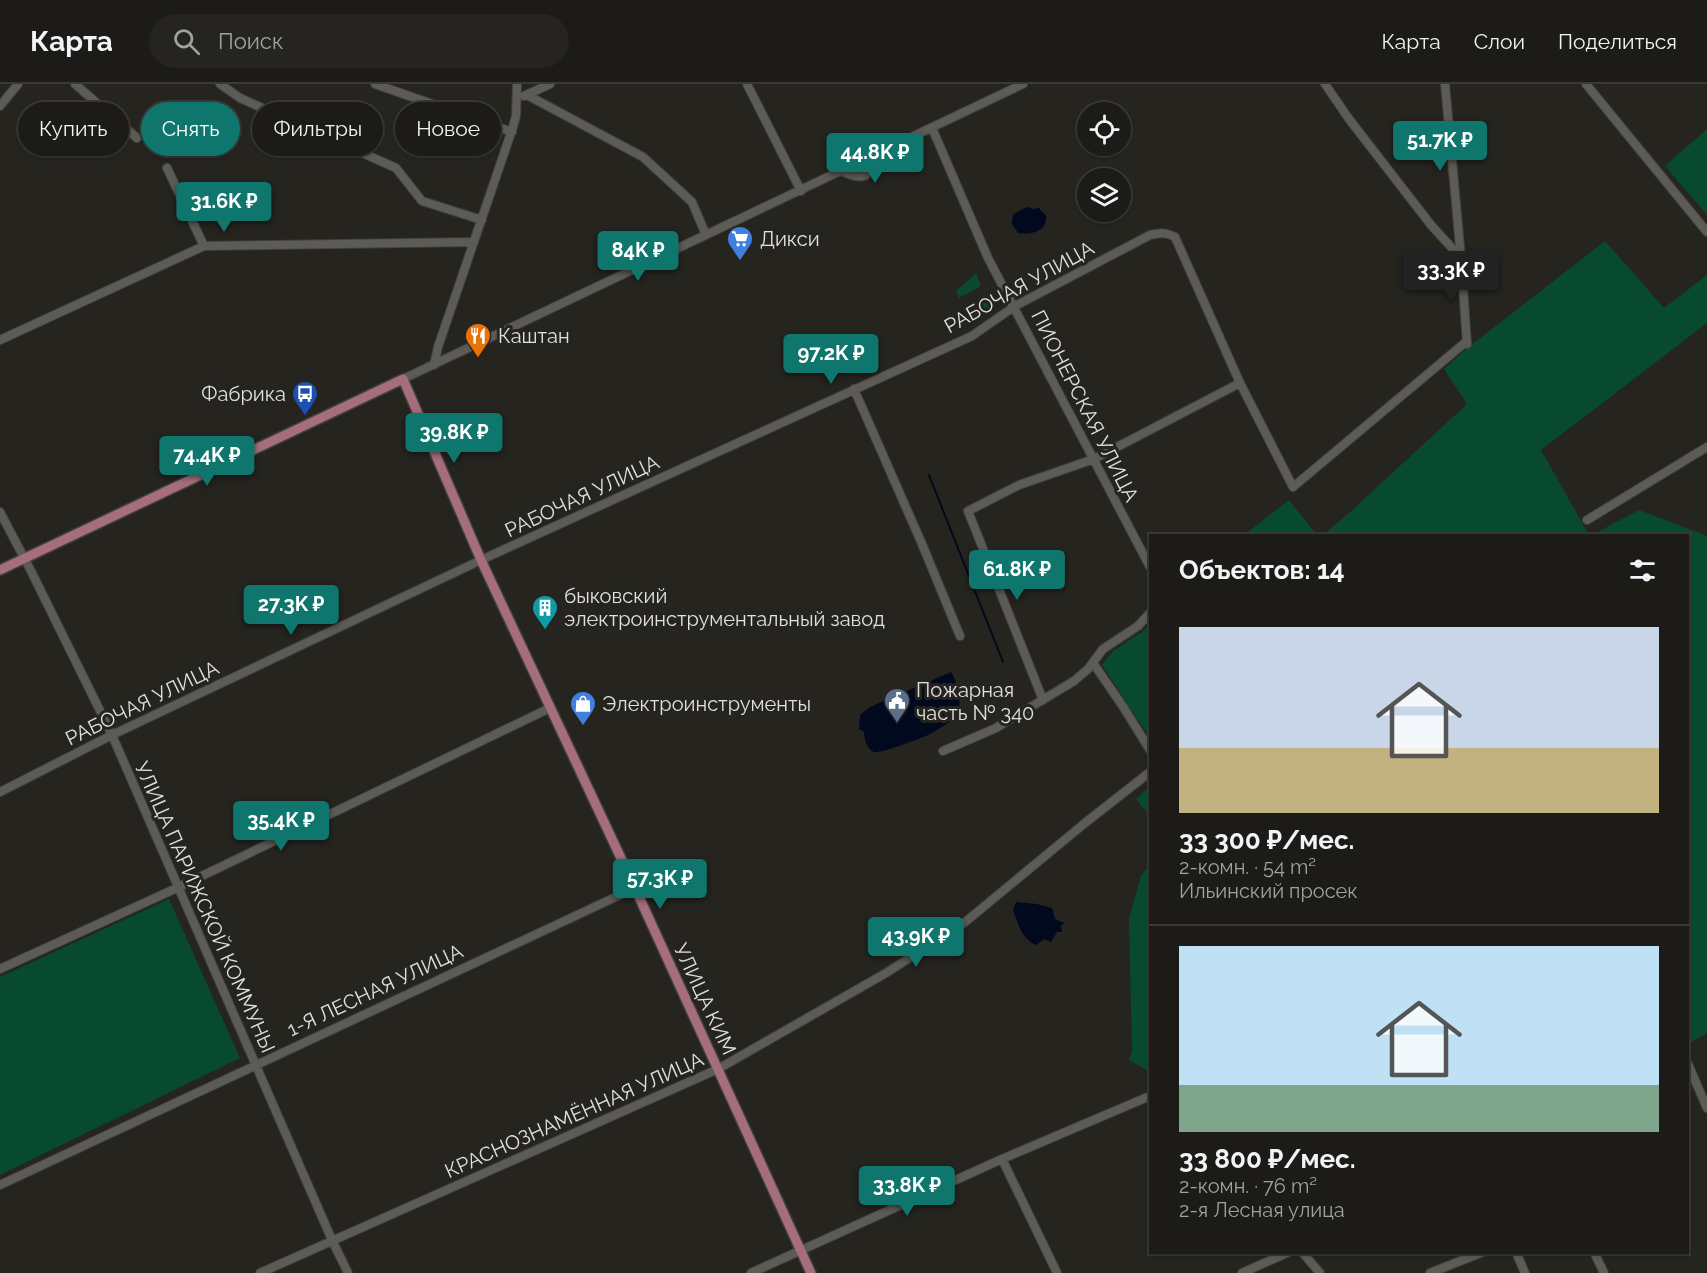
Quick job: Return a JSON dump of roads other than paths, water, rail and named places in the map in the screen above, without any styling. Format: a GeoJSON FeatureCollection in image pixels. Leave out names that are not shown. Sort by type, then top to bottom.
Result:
{"type":"FeatureCollection","features":[{"type":"Feature","properties":{"kind":"main road"},"geometry":{"type":"LineString","coordinates":[[0,570],[403,379]]}},
{"type":"Feature","properties":{"kind":"main road","name":"УЛИЦА КИМ"},"geometry":{"type":"LineString","coordinates":[[403,379],[481,560],[635,888],[811,1273]]}},
{"type":"Feature","properties":{"kind":"street"},"geometry":{"type":"LineString","coordinates":[[0,106],[18,84]]}},
{"type":"Feature","properties":{"kind":"street"},"geometry":{"type":"LineString","coordinates":[[75,84],[137,138]]}},
{"type":"Feature","properties":{"kind":"street"},"geometry":{"type":"LineString","coordinates":[[220,84],[240,98],[396,168],[422,201],[482,220]]}},
{"type":"Feature","properties":{"kind":"street"},"geometry":{"type":"LineString","coordinates":[[375,84],[512,132]]}},
{"type":"Feature","properties":{"kind":"street"},"geometry":{"type":"LineString","coordinates":[[434,365],[438,347],[512,132],[518,98],[517,84]]}},
{"type":"Feature","properties":{"kind":"street"},"geometry":{"type":"LineString","coordinates":[[518,98],[550,84]]}},
{"type":"Feature","properties":{"kind":"street"},"geometry":{"type":"LineString","coordinates":[[747,84],[801,191]]}},
{"type":"Feature","properties":{"kind":"street"},"geometry":{"type":"LineString","coordinates":[[403,379],[1023,84]]}},
{"type":"Feature","properties":{"kind":"street"},"geometry":{"type":"LineString","coordinates":[[1325,84],[1349,119],[1431,225],[1461,258]]}},
{"type":"Feature","properties":{"kind":"street"},"geometry":{"type":"LineString","coordinates":[[1043,700],[968,511],[1019,485],[1094,459],[1240,383],[1293,487],[1467,343],[1445,84]]}},
{"type":"Feature","properties":{"kind":"street"},"geometry":{"type":"LineString","coordinates":[[1586,84],[1707,232]]}},
{"type":"Feature","properties":{"kind":"street"},"geometry":{"type":"LineString","coordinates":[[527,95],[643,157],[692,202],[706,235]]}},
{"type":"Feature","properties":{"kind":"street","name":"ПИОНЕРСКАЯ УЛИЦА"},"geometry":{"type":"LineString","coordinates":[[932,128],[988,258],[1149,565]]}},
{"type":"Feature","properties":{"kind":"street"},"geometry":{"type":"LineString","coordinates":[[841,171],[862,177],[866,175],[868,167],[862,161]]}},
{"type":"Feature","properties":{"kind":"street"},"geometry":{"type":"LineString","coordinates":[[167,168],[204,246]]}},
{"type":"Feature","properties":{"kind":"street","name":"РАБОЧАЯ УЛИЦА"},"geometry":{"type":"LineString","coordinates":[[0,792],[112,735],[481,560],[972,336],[1015,306],[1150,235],[1161,232],[1175,237],[1240,383]]}},
{"type":"Feature","properties":{"kind":"street"},"geometry":{"type":"LineString","coordinates":[[0,340],[204,246],[474,242]]}},
{"type":"Feature","properties":{"kind":"street"},"geometry":{"type":"LineString","coordinates":[[854,388],[960,636]]}},
{"type":"Feature","properties":{"kind":"street"},"geometry":{"type":"LineString","coordinates":[[1587,520],[1707,447]]}},
{"type":"Feature","properties":{"kind":"street","name":"УЛИЦА ПАРИЖСКОЙ КОММУНЫ"},"geometry":{"type":"LineString","coordinates":[[0,512],[112,735],[348,1273]]}},
{"type":"Feature","properties":{"kind":"street"},"geometry":{"type":"LineString","coordinates":[[944,751],[996,728],[1074,681],[1093,663],[1103,649],[1138,626],[1149,614]]}},
{"type":"Feature","properties":{"kind":"street"},"geometry":{"type":"LineString","coordinates":[[1093,663],[1149,748]]}},
{"type":"Feature","properties":{"kind":"street"},"geometry":{"type":"LineString","coordinates":[[0,969],[179,887],[550,708]]}},
{"type":"Feature","properties":{"kind":"street","name":"КРАСНОЗНАМЁННАЯ УЛИЦА"},"geometry":{"type":"LineString","coordinates":[[260,1273],[718,1069],[886,973],[964,923],[1084,823],[1149,773]]}},
{"type":"Feature","properties":{"kind":"street","name":"1-Я ЛЕСНАЯ УЛИЦА"},"geometry":{"type":"LineString","coordinates":[[0,1185],[635,888]]}},
{"type":"Feature","properties":{"kind":"street"},"geometry":{"type":"LineString","coordinates":[[1689,1066],[1707,1108]]}},
{"type":"Feature","properties":{"kind":"street"},"geometry":{"type":"LineString","coordinates":[[751,1273],[1002,1159],[1149,1096]]}},
{"type":"Feature","properties":{"kind":"street"},"geometry":{"type":"LineString","coordinates":[[1002,1159],[1057,1273]]}},
{"type":"Feature","properties":{"kind":"street"},"geometry":{"type":"LineString","coordinates":[[1242,1273],[1285,1254]]}},
{"type":"Feature","properties":{"kind":"street"},"geometry":{"type":"LineString","coordinates":[[1304,1254],[1320,1273]]}},
{"type":"Feature","properties":{"kind":"street"},"geometry":{"type":"LineString","coordinates":[[1430,1273],[1478,1254]]}},
{"type":"Feature","properties":{"kind":"street"},"geometry":{"type":"LineString","coordinates":[[1517,1254],[1525,1273]]}},
{"type":"Feature","properties":{"kind":"street"},"geometry":{"type":"LineString","coordinates":[[1595,1254],[1604,1273]]}},
{"type":"Feature","properties":{"kind":"water"},"geometry":{"type":"Polygon","coordinates":[[[1028,207],[1040,208],[1046,215],[1046,220],[1038,231],[1018,233],[1012,224],[1013,215],[1028,207]]]}},
{"type":"Feature","properties":{"kind":"water"},"geometry":{"type":"Polygon","coordinates":[[[951,672],[960,700],[958,711],[951,721],[932,733],[903,745],[878,752],[869,749],[864,732],[859,729],[860,715],[870,707],[951,672]]]}},
{"type":"Feature","properties":{"kind":"water"},"geometry":{"type":"Polygon","coordinates":[[[1016,902],[1052,908],[1055,919],[1064,923],[1061,926],[1062,932],[1057,932],[1051,942],[1044,939],[1036,945],[1031,942],[1024,935],[1017,921],[1013,910],[1016,902]]]}},
{"type":"Feature","properties":{"kind":"waterway"},"geometry":{"type":"LineString","coordinates":[[929,475],[1003,662]]}},
{"type":"Feature","properties":{"kind":"place","name":"Дикси"},"geometry":{"type":"Point","coordinates":[740,262]}},
{"type":"Feature","properties":{"kind":"place","name":"Каштан"},"geometry":{"type":"Point","coordinates":[478,359]}},
{"type":"Feature","properties":{"kind":"place","name":"Фабрика"},"geometry":{"type":"Point","coordinates":[305,417]}},
{"type":"Feature","properties":{"kind":"place","name":"быковский электроинструментальный завод"},"geometry":{"type":"Point","coordinates":[545,631]}},
{"type":"Feature","properties":{"kind":"place","name":"Пожарная часть № 340"},"geometry":{"type":"Point","coordinates":[897,724]}},
{"type":"Feature","properties":{"kind":"place","name":"Электроинструменты"},"geometry":{"type":"Point","coordinates":[583,727]}}]}
